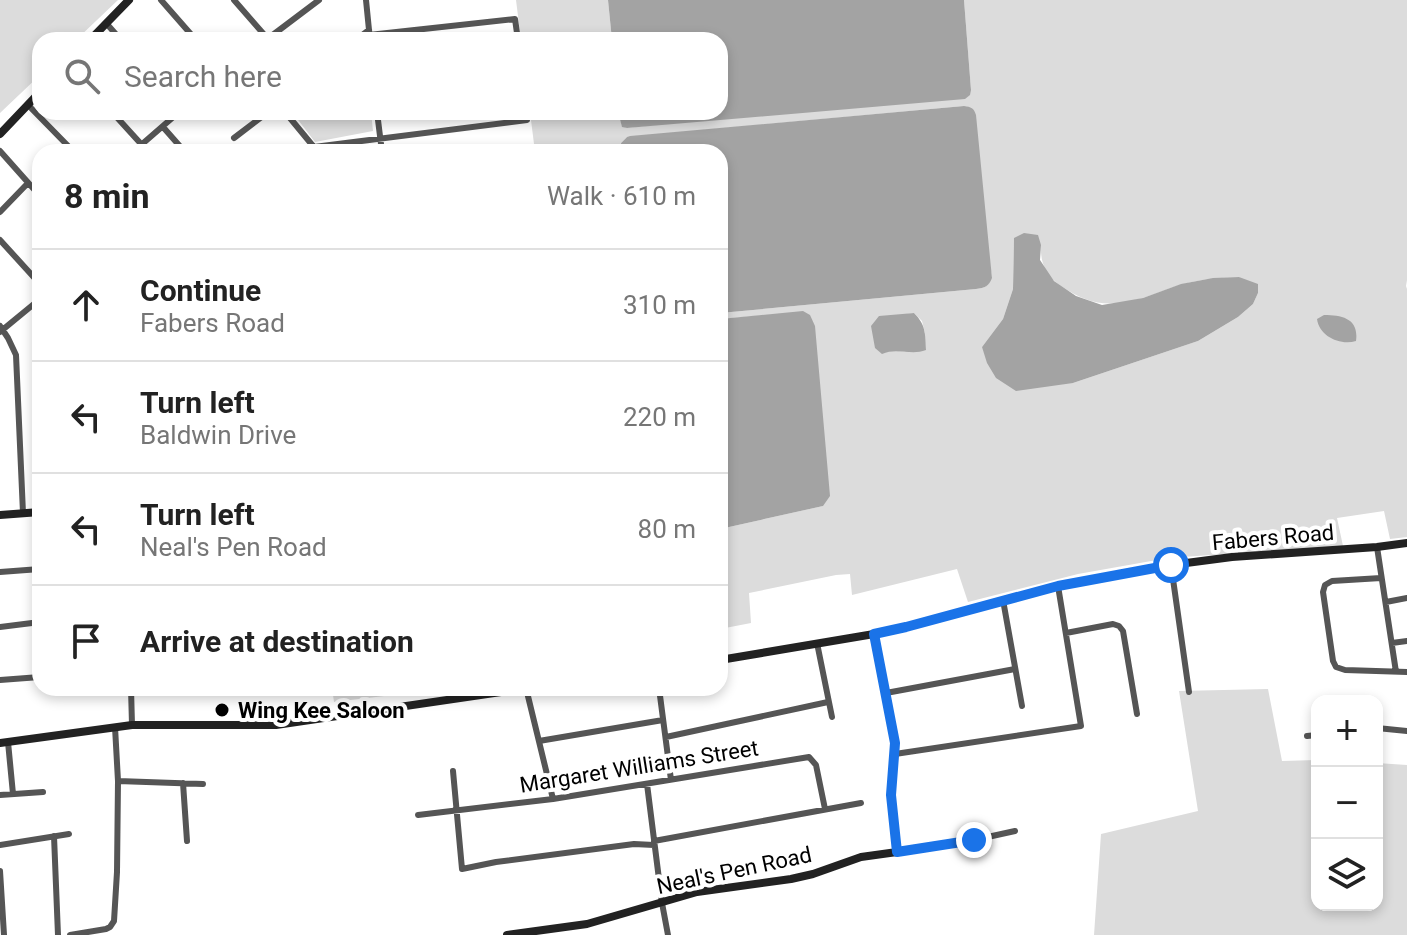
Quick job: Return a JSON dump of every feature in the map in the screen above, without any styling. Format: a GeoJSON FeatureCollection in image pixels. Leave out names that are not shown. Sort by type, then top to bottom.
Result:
{"type":"FeatureCollection","features":[{"type":"Feature","properties":{"kind":"main road"},"geometry":{"type":"LineString","coordinates":[[98,32],[129,0]]}},
{"type":"Feature","properties":{"kind":"main road"},"geometry":{"type":"LineString","coordinates":[[0,134],[32,101]]}},
{"type":"Feature","properties":{"kind":"main road"},"geometry":{"type":"LineString","coordinates":[[0,515],[32,512]]}},
{"type":"Feature","properties":{"kind":"main road","name":"Fabers Road"},"geometry":{"type":"LineString","coordinates":[[728,659],[874,634],[1058,586],[1171,565],[1407,543]]}},
{"type":"Feature","properties":{"kind":"main road"},"geometry":{"type":"LineString","coordinates":[[874,634],[895,754],[891,795],[897,852]]}},
{"type":"Feature","properties":{"kind":"main road"},"geometry":{"type":"LineString","coordinates":[[4,742],[132,725],[276,725],[474,696]]}},
{"type":"Feature","properties":{"kind":"main road","name":"Neal's Pen Road"},"geometry":{"type":"LineString","coordinates":[[507,935],[587,924],[707,890],[791,879],[861,857],[897,852]]}},
{"type":"Feature","properties":{"kind":"street"},"geometry":{"type":"LineString","coordinates":[[161,0],[189,32]]}},
{"type":"Feature","properties":{"kind":"street"},"geometry":{"type":"LineString","coordinates":[[234,0],[261,32]]}},
{"type":"Feature","properties":{"kind":"street"},"geometry":{"type":"LineString","coordinates":[[275,32],[310,3],[319,0]]}},
{"type":"Feature","properties":{"kind":"street"},"geometry":{"type":"LineString","coordinates":[[366,0],[369,32]]}},
{"type":"Feature","properties":{"kind":"street"},"geometry":{"type":"LineString","coordinates":[[396,32],[515,19],[517,32]]}},
{"type":"Feature","properties":{"kind":"street"},"geometry":{"type":"LineString","coordinates":[[106,23],[114,32]]}},
{"type":"Feature","properties":{"kind":"street"},"geometry":{"type":"LineString","coordinates":[[28,105],[32,109]]}},
{"type":"Feature","properties":{"kind":"street"},"geometry":{"type":"LineString","coordinates":[[43,120],[66,144]]}},
{"type":"Feature","properties":{"kind":"street"},"geometry":{"type":"LineString","coordinates":[[119,120],[141,144]]}},
{"type":"Feature","properties":{"kind":"street"},"geometry":{"type":"LineString","coordinates":[[143,144],[170,120]]}},
{"type":"Feature","properties":{"kind":"street"},"geometry":{"type":"LineString","coordinates":[[234,138],[258,120]]}},
{"type":"Feature","properties":{"kind":"street"},"geometry":{"type":"LineString","coordinates":[[292,120],[312,144]]}},
{"type":"Feature","properties":{"kind":"street"},"geometry":{"type":"LineString","coordinates":[[378,120],[381,144]]}},
{"type":"Feature","properties":{"kind":"street"},"geometry":{"type":"LineString","coordinates":[[345,144],[527,120]]}},
{"type":"Feature","properties":{"kind":"street"},"geometry":{"type":"LineString","coordinates":[[163,127],[178,144]]}},
{"type":"Feature","properties":{"kind":"street"},"geometry":{"type":"LineString","coordinates":[[0,151],[32,187]]}},
{"type":"Feature","properties":{"kind":"street"},"geometry":{"type":"LineString","coordinates":[[0,212],[28,183]]}},
{"type":"Feature","properties":{"kind":"street"},"geometry":{"type":"LineString","coordinates":[[0,240],[32,275]]}},
{"type":"Feature","properties":{"kind":"street"},"geometry":{"type":"LineString","coordinates":[[23,513],[16,355],[1,329],[32,305]]}},
{"type":"Feature","properties":{"kind":"street"},"geometry":{"type":"LineString","coordinates":[[1377,547],[1396,672]]}},
{"type":"Feature","properties":{"kind":"street"},"geometry":{"type":"LineString","coordinates":[[1171,565],[1189,692]]}},
{"type":"Feature","properties":{"kind":"street"},"geometry":{"type":"LineString","coordinates":[[0,572],[32,570]]}},
{"type":"Feature","properties":{"kind":"street"},"geometry":{"type":"LineString","coordinates":[[1381,578],[1332,581],[1325,585],[1323,592],[1333,661],[1339,669],[1407,672]]}},
{"type":"Feature","properties":{"kind":"street"},"geometry":{"type":"LineString","coordinates":[[895,754],[1081,726],[1058,586]]}},
{"type":"Feature","properties":{"kind":"street"},"geometry":{"type":"LineString","coordinates":[[1386,602],[1407,598]]}},
{"type":"Feature","properties":{"kind":"street"},"geometry":{"type":"LineString","coordinates":[[1003,600],[1022,706]]}},
{"type":"Feature","properties":{"kind":"street"},"geometry":{"type":"LineString","coordinates":[[0,627],[32,623]]}},
{"type":"Feature","properties":{"kind":"street"},"geometry":{"type":"LineString","coordinates":[[1066,633],[1113,624],[1119,626],[1123,631],[1137,714]]}},
{"type":"Feature","properties":{"kind":"street"},"geometry":{"type":"LineString","coordinates":[[1392,643],[1407,641]]}},
{"type":"Feature","properties":{"kind":"street"},"geometry":{"type":"LineString","coordinates":[[817,643],[832,717]]}},
{"type":"Feature","properties":{"kind":"street"},"geometry":{"type":"LineString","coordinates":[[886,693],[1015,669]]}},
{"type":"Feature","properties":{"kind":"street"},"geometry":{"type":"LineString","coordinates":[[0,680],[32,678]]}},
{"type":"Feature","properties":{"kind":"street"},"geometry":{"type":"LineString","coordinates":[[131,696],[132,725]]}},
{"type":"Feature","properties":{"kind":"street"},"geometry":{"type":"LineString","coordinates":[[530,696],[553,799]]}},
{"type":"Feature","properties":{"kind":"street"},"geometry":{"type":"LineString","coordinates":[[660,696],[671,780]]}},
{"type":"Feature","properties":{"kind":"street"},"geometry":{"type":"LineString","coordinates":[[666,737],[828,702]]}},
{"type":"Feature","properties":{"kind":"street"},"geometry":{"type":"LineString","coordinates":[[539,741],[663,720]]}},
{"type":"Feature","properties":{"kind":"street"},"geometry":{"type":"LineString","coordinates":[[70,935],[110,927],[114,921],[118,781],[115,727]]}},
{"type":"Feature","properties":{"kind":"street"},"geometry":{"type":"LineString","coordinates":[[1383,729],[1407,731]]}},
{"type":"Feature","properties":{"kind":"street"},"geometry":{"type":"LineString","coordinates":[[1307,736],[1311,736]]}},
{"type":"Feature","properties":{"kind":"street"},"geometry":{"type":"LineString","coordinates":[[4,742],[13,794]]}},
{"type":"Feature","properties":{"kind":"street","name":"Margaret Williams Street"},"geometry":{"type":"LineString","coordinates":[[418,815],[553,799],[809,757],[816,765],[825,809]]}},
{"type":"Feature","properties":{"kind":"street"},"geometry":{"type":"LineString","coordinates":[[453,771],[462,869],[654,843],[861,803]]}},
{"type":"Feature","properties":{"kind":"street"},"geometry":{"type":"LineString","coordinates":[[118,781],[203,784]]}},
{"type":"Feature","properties":{"kind":"street"},"geometry":{"type":"LineString","coordinates":[[183,783],[187,841]]}},
{"type":"Feature","properties":{"kind":"street"},"geometry":{"type":"LineString","coordinates":[[647,784],[668,935]]}},
{"type":"Feature","properties":{"kind":"street"},"geometry":{"type":"LineString","coordinates":[[0,795],[43,792]]}},
{"type":"Feature","properties":{"kind":"street","name":"Neal's Pen Road"},"geometry":{"type":"LineString","coordinates":[[897,852],[1015,831]]}},
{"type":"Feature","properties":{"kind":"street"},"geometry":{"type":"LineString","coordinates":[[0,845],[69,834]]}},
{"type":"Feature","properties":{"kind":"street"},"geometry":{"type":"LineString","coordinates":[[54,836],[58,935]]}},
{"type":"Feature","properties":{"kind":"street"},"geometry":{"type":"LineString","coordinates":[[0,871],[4,935]]}},
{"type":"Feature","properties":{"kind":"shaded area"},"geometry":{"type":"Polygon","coordinates":[[[0,0],[118,0],[84,32],[32,32],[32,83],[0,113],[0,0]]]}},
{"type":"Feature","properties":{"kind":"shaded area"},"geometry":{"type":"Polygon","coordinates":[[[516,0],[608,0],[611,32],[520,32],[516,0]]]}},
{"type":"Feature","properties":{"kind":"shaded area"},"geometry":{"type":"Polygon","coordinates":[[[608,0],[964,0],[971,90],[965,99],[728,119],[728,32],[611,32],[608,0]]]}},
{"type":"Feature","properties":{"kind":"shaded area"},"geometry":{"type":"Polygon","coordinates":[[[964,0],[1407,0],[1407,537],[1390,539],[1384,511],[1337,518],[1343,546],[1168,558],[1078,574],[968,602],[957,569],[852,595],[850,574],[836,575],[749,593],[751,623],[728,627],[728,527],[823,506],[803,312],[728,318],[728,312],[976,289],[990,283],[992,277],[964,106],[627,137],[621,144],[534,144],[531,120],[620,120],[622,126],[627,128],[728,120],[728,117],[971,90],[964,0]],[[1014,238],[1013,289],[1003,319],[982,347],[1073,383],[1198,341],[1238,317],[1253,304],[1258,293],[1239,277],[1191,282],[1143,298],[1100,303],[1072,293],[1051,278],[1043,263],[1041,245],[1014,238]],[[914,313],[900,315],[891,350],[905,352],[925,333],[922,321],[914,313]]]}},
{"type":"Feature","properties":{"kind":"shaded area"},"geometry":{"type":"Polygon","coordinates":[[[964,106],[972,108],[976,115],[992,278],[990,283],[976,289],[728,312],[728,144],[621,144],[630,136],[964,106]]]}},
{"type":"Feature","properties":{"kind":"shaded area"},"geometry":{"type":"Polygon","coordinates":[[[298,120],[372,120],[373,131],[315,142],[298,120]]]}},
{"type":"Feature","properties":{"kind":"shaded area"},"geometry":{"type":"Polygon","coordinates":[[[620,120],[720,120],[627,128],[622,127],[620,120]]]}},
{"type":"Feature","properties":{"kind":"shaded area"},"geometry":{"type":"Polygon","coordinates":[[[1024,233],[1038,235],[1040,260],[1054,281],[1076,296],[1102,305],[1143,298],[1181,284],[1213,278],[1239,277],[1258,284],[1258,293],[1253,304],[1238,317],[1198,341],[1073,383],[1016,391],[996,378],[982,347],[1003,319],[1013,289],[1014,238],[1024,233]]]}},
{"type":"Feature","properties":{"kind":"shaded area"},"geometry":{"type":"Polygon","coordinates":[[[803,311],[810,315],[815,326],[830,496],[823,506],[728,527],[728,318],[803,311]]]}},
{"type":"Feature","properties":{"kind":"shaded area"},"geometry":{"type":"Polygon","coordinates":[[[914,313],[923,325],[926,350],[882,354],[875,348],[871,326],[879,316],[914,313]]]}},
{"type":"Feature","properties":{"kind":"shaded area"},"geometry":{"type":"Polygon","coordinates":[[[1324,315],[1337,316],[1352,323],[1356,341],[1343,342],[1326,335],[1317,319],[1324,315]]]}},
{"type":"Feature","properties":{"kind":"shaded area"},"geometry":{"type":"Polygon","coordinates":[[[1268,689],[1282,761],[1311,760],[1311,911],[1383,911],[1383,763],[1407,765],[1407,935],[1094,935],[1101,834],[1198,811],[1179,691],[1268,689]]]}},
{"type":"Feature","properties":{"kind":"shaded area"},"geometry":{"type":"Polygon","coordinates":[[[333,696],[384,696],[334,702],[333,696]]]}},
{"type":"Feature","properties":{"kind":"place","name":"Wing Kee Saloon"},"geometry":{"type":"Point","coordinates":[222,710]}},
{"type":"Feature","properties":{"kind":"route"},"geometry":{"type":"LineString","coordinates":[[974,840],[897,852],[891,806],[895,743],[874,634],[1058,586],[1171,565]]}}]}
